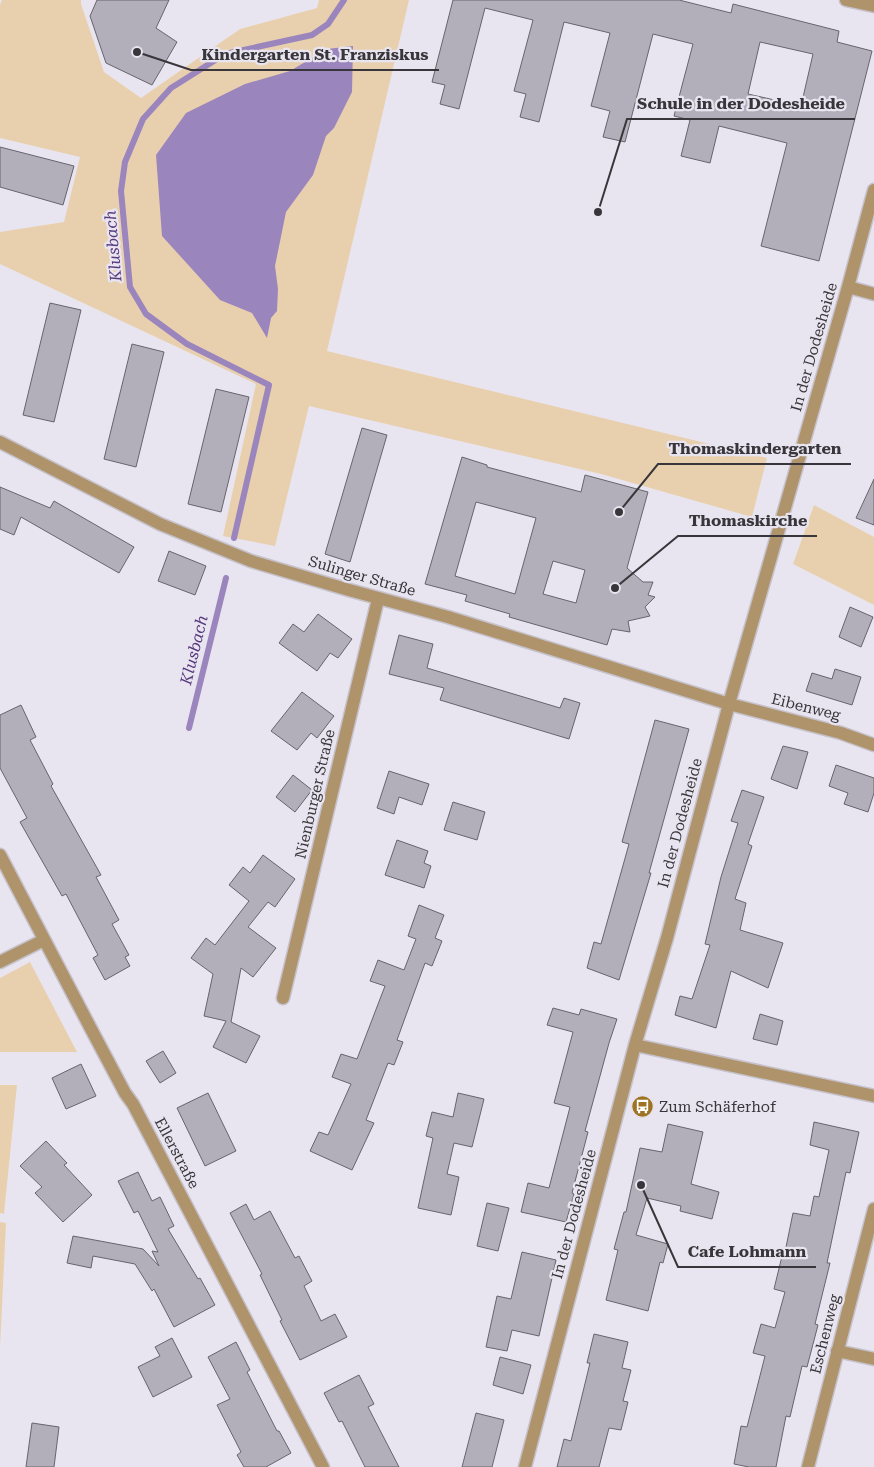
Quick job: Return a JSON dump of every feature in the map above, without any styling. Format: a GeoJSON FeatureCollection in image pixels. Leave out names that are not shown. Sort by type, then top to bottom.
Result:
{"type":"FeatureCollection","features":[{"type":"Feature","properties":{"kind":"street"},"geometry":{"type":"LineString","coordinates":[[846,0],[874,6]]}},
{"type":"Feature","properties":{"kind":"street","name":"In der Dodesheide"},"geometry":{"type":"LineString","coordinates":[[525,1467],[635,1045],[667,938],[729,704],[874,190]]}},
{"type":"Feature","properties":{"kind":"street"},"geometry":{"type":"LineString","coordinates":[[848,287],[874,294]]}},
{"type":"Feature","properties":{"kind":"street","name":"Sulinger Straße"},"geometry":{"type":"LineString","coordinates":[[0,442],[160,524],[250,561],[378,599],[448,617],[729,704]]}},
{"type":"Feature","properties":{"kind":"street","name":"Nienburger Straße"},"geometry":{"type":"LineString","coordinates":[[283,998],[378,599]]}},
{"type":"Feature","properties":{"kind":"street","name":"Eibenweg"},"geometry":{"type":"LineString","coordinates":[[729,704],[842,733],[874,745]]}},
{"type":"Feature","properties":{"kind":"street","name":"Ellerstraße"},"geometry":{"type":"LineString","coordinates":[[0,854],[323,1467]]}},
{"type":"Feature","properties":{"kind":"street"},"geometry":{"type":"LineString","coordinates":[[0,962],[44,940]]}},
{"type":"Feature","properties":{"kind":"street"},"geometry":{"type":"LineString","coordinates":[[635,1045],[874,1096]]}},
{"type":"Feature","properties":{"kind":"street","name":"Eschenweg"},"geometry":{"type":"LineString","coordinates":[[808,1467],[874,1209]]}},
{"type":"Feature","properties":{"kind":"street"},"geometry":{"type":"LineString","coordinates":[[837,1350],[874,1359]]}},
{"type":"Feature","properties":{"kind":"shaded area"},"geometry":{"type":"Polygon","coordinates":[[[2,0],[81,0],[104,72],[141,98],[240,29],[317,8],[319,0],[409,0],[327,351],[767,458],[752,517],[601,474],[309,406],[275,546],[223,536],[256,384],[0,264],[0,232],[64,222],[80,157],[0,138],[0,5],[2,0]]]}},
{"type":"Feature","properties":{"kind":"shaded area"},"geometry":{"type":"Polygon","coordinates":[[[353,46],[352,92],[334,128],[326,136],[313,175],[286,212],[275,266],[278,289],[277,311],[271,318],[267,338],[252,313],[220,300],[162,236],[156,155],[186,113],[245,84],[290,71],[327,49],[353,46]]]}},
{"type":"Feature","properties":{"kind":"shaded area"},"geometry":{"type":"Polygon","coordinates":[[[814,505],[874,537],[874,605],[793,564],[814,505]]]}},
{"type":"Feature","properties":{"kind":"shaded area"},"geometry":{"type":"Polygon","coordinates":[[[30,962],[77,1052],[0,1052],[0,978],[30,962]]]}},
{"type":"Feature","properties":{"kind":"shaded area"},"geometry":{"type":"Polygon","coordinates":[[[0,1085],[17,1085],[4,1214],[0,1213],[0,1085]]]}},
{"type":"Feature","properties":{"kind":"shaded area"},"geometry":{"type":"Polygon","coordinates":[[[0,1222],[6,1223],[0,1348],[0,1222]]]}},
{"type":"Feature","properties":{"kind":"building"},"geometry":{"type":"Polygon","coordinates":[[[97,0],[169,0],[156,28],[177,42],[152,85],[106,63],[90,16],[97,0]]]}},
{"type":"Feature","properties":{"kind":"building"},"geometry":{"type":"Polygon","coordinates":[[[453,0],[679,0],[731,13],[733,4],[839,31],[837,42],[872,51],[819,261],[761,246],[787,143],[719,126],[710,163],[681,156],[690,120],[674,116],[693,44],[653,34],[625,142],[603,137],[610,111],[591,106],[610,33],[564,22],[539,122],[520,117],[526,94],[514,91],[533,20],[485,8],[459,109],[440,104],[445,85],[432,82],[453,0]],[[760,42],[748,94],[801,106],[813,54],[760,42]]]}},
{"type":"Feature","properties":{"kind":"building"},"geometry":{"type":"Polygon","coordinates":[[[0,147],[74,166],[63,205],[0,187],[0,147]]]}},
{"type":"Feature","properties":{"kind":"building"},"geometry":{"type":"Polygon","coordinates":[[[50,303],[81,310],[54,422],[23,415],[50,303]]]}},
{"type":"Feature","properties":{"kind":"building"},"geometry":{"type":"Polygon","coordinates":[[[132,344],[164,352],[136,467],[104,459],[132,344]]]}},
{"type":"Feature","properties":{"kind":"building"},"geometry":{"type":"Polygon","coordinates":[[[216,389],[249,397],[221,512],[188,504],[216,389]]]}},
{"type":"Feature","properties":{"kind":"building"},"geometry":{"type":"Polygon","coordinates":[[[362,428],[387,435],[350,562],[325,554],[362,428]]]}},
{"type":"Feature","properties":{"kind":"building"},"geometry":{"type":"Polygon","coordinates":[[[462,457],[487,465],[487,467],[581,492],[585,475],[648,492],[627,568],[643,582],[653,582],[648,595],[655,597],[645,607],[650,616],[628,621],[630,632],[612,629],[607,645],[509,617],[510,614],[465,601],[467,595],[425,584],[462,457]],[[476,502],[455,576],[515,594],[536,518],[476,502]],[[553,561],[543,594],[576,603],[585,570],[553,561]]]}},
{"type":"Feature","properties":{"kind":"building"},"geometry":{"type":"Polygon","coordinates":[[[874,479],[874,525],[856,518],[874,479]]]}},
{"type":"Feature","properties":{"kind":"building"},"geometry":{"type":"Polygon","coordinates":[[[0,487],[50,508],[54,501],[134,547],[119,573],[21,517],[14,535],[0,529],[0,487]]]}},
{"type":"Feature","properties":{"kind":"building"},"geometry":{"type":"Polygon","coordinates":[[[169,551],[206,566],[195,595],[158,581],[169,551]]]}},
{"type":"Feature","properties":{"kind":"building"},"geometry":{"type":"Polygon","coordinates":[[[850,607],[873,617],[861,647],[839,637],[850,607]]]}},
{"type":"Feature","properties":{"kind":"building"},"geometry":{"type":"Polygon","coordinates":[[[318,614],[352,639],[338,658],[330,653],[317,671],[279,643],[293,624],[304,632],[318,614]]]}},
{"type":"Feature","properties":{"kind":"building"},"geometry":{"type":"Polygon","coordinates":[[[399,635],[433,644],[427,668],[560,708],[564,698],[580,703],[569,739],[440,700],[444,688],[389,674],[399,635]]]}},
{"type":"Feature","properties":{"kind":"building"},"geometry":{"type":"Polygon","coordinates":[[[835,669],[861,677],[852,705],[806,691],[812,673],[832,679],[835,669]]]}},
{"type":"Feature","properties":{"kind":"building"},"geometry":{"type":"Polygon","coordinates":[[[302,692],[334,716],[317,738],[311,733],[297,750],[271,731],[302,692]]]}},
{"type":"Feature","properties":{"kind":"building"},"geometry":{"type":"Polygon","coordinates":[[[21,705],[36,737],[30,740],[53,784],[51,786],[101,875],[96,877],[119,920],[112,924],[129,955],[125,957],[130,966],[105,980],[93,958],[98,955],[66,894],[62,896],[20,822],[27,818],[0,768],[0,715],[21,705]]]}},
{"type":"Feature","properties":{"kind":"building"},"geometry":{"type":"Polygon","coordinates":[[[655,720],[689,729],[649,873],[651,873],[619,980],[587,968],[594,942],[601,944],[629,844],[622,842],[655,720]]]}},
{"type":"Feature","properties":{"kind":"building"},"geometry":{"type":"Polygon","coordinates":[[[783,746],[808,752],[797,789],[771,779],[783,746]]]}},
{"type":"Feature","properties":{"kind":"building"},"geometry":{"type":"Polygon","coordinates":[[[836,765],[874,778],[874,793],[868,812],[844,804],[848,793],[829,786],[836,765]]]}},
{"type":"Feature","properties":{"kind":"building"},"geometry":{"type":"Polygon","coordinates":[[[389,771],[429,784],[422,805],[399,797],[394,814],[377,808],[389,771]]]}},
{"type":"Feature","properties":{"kind":"building"},"geometry":{"type":"Polygon","coordinates":[[[293,775],[312,790],[295,812],[276,797],[293,775]]]}},
{"type":"Feature","properties":{"kind":"building"},"geometry":{"type":"Polygon","coordinates":[[[742,790],[764,797],[748,844],[752,846],[735,899],[746,903],[740,930],[783,943],[768,988],[731,971],[716,1028],[675,1015],[680,996],[692,999],[710,945],[705,944],[721,877],[738,823],[731,821],[742,790]]]}},
{"type":"Feature","properties":{"kind":"building"},"geometry":{"type":"Polygon","coordinates":[[[453,802],[485,812],[477,840],[444,830],[453,802]]]}},
{"type":"Feature","properties":{"kind":"building"},"geometry":{"type":"Polygon","coordinates":[[[397,840],[428,851],[424,863],[431,866],[424,888],[385,875],[397,840]]]}},
{"type":"Feature","properties":{"kind":"building"},"geometry":{"type":"Polygon","coordinates":[[[263,855],[295,879],[275,907],[268,902],[248,927],[276,948],[253,977],[241,968],[231,1022],[260,1036],[246,1063],[213,1047],[226,1021],[204,1016],[213,974],[191,958],[206,938],[215,945],[249,901],[229,885],[243,867],[250,873],[263,855]]]}},
{"type":"Feature","properties":{"kind":"building"},"geometry":{"type":"Polygon","coordinates":[[[419,905],[444,915],[435,938],[442,941],[432,966],[425,963],[397,1040],[403,1042],[394,1065],[388,1063],[366,1120],[374,1123],[352,1170],[310,1151],[319,1132],[328,1135],[351,1084],[332,1077],[341,1054],[357,1059],[385,986],[370,981],[378,960],[404,970],[416,939],[408,936],[419,905]]]}},
{"type":"Feature","properties":{"kind":"building"},"geometry":{"type":"Polygon","coordinates":[[[553,1008],[579,1015],[581,1009],[617,1019],[585,1131],[588,1132],[566,1222],[521,1212],[528,1183],[549,1188],[570,1107],[554,1103],[573,1032],[547,1025],[553,1008]]]}},
{"type":"Feature","properties":{"kind":"building"},"geometry":{"type":"Polygon","coordinates":[[[760,1014],[783,1021],[777,1045],[753,1039],[760,1014]]]}},
{"type":"Feature","properties":{"kind":"building"},"geometry":{"type":"Polygon","coordinates":[[[163,1051],[176,1073],[160,1083],[146,1061],[163,1051]]]}},
{"type":"Feature","properties":{"kind":"building"},"geometry":{"type":"Polygon","coordinates":[[[81,1064],[96,1096],[66,1109],[52,1078],[81,1064]]]}},
{"type":"Feature","properties":{"kind":"building"},"geometry":{"type":"Polygon","coordinates":[[[208,1093],[236,1151],[205,1166],[177,1108],[208,1093]]]}},
{"type":"Feature","properties":{"kind":"building"},"geometry":{"type":"Polygon","coordinates":[[[458,1093],[484,1099],[472,1147],[454,1143],[447,1174],[459,1177],[451,1215],[418,1208],[433,1138],[426,1136],[432,1112],[453,1117],[458,1093]]]}},
{"type":"Feature","properties":{"kind":"building"},"geometry":{"type":"Polygon","coordinates":[[[814,1122],[859,1132],[850,1173],[846,1172],[827,1263],[830,1263],[815,1324],[818,1325],[807,1367],[802,1366],[790,1417],[786,1416],[776,1467],[749,1467],[734,1464],[741,1426],[747,1427],[765,1356],[753,1353],[761,1324],[775,1328],[785,1292],[774,1289],[783,1252],[785,1252],[793,1213],[810,1216],[814,1196],[819,1197],[829,1150],[810,1145],[814,1122]]]}},
{"type":"Feature","properties":{"kind":"building"},"geometry":{"type":"Polygon","coordinates":[[[668,1124],[703,1132],[691,1184],[719,1192],[712,1219],[680,1211],[681,1206],[647,1198],[636,1235],[668,1244],[663,1263],[660,1262],[648,1311],[606,1300],[618,1250],[614,1249],[624,1212],[626,1212],[640,1148],[662,1152],[668,1124]]]}},
{"type":"Feature","properties":{"kind":"building"},"geometry":{"type":"Polygon","coordinates":[[[46,1141],[67,1163],[64,1165],[92,1195],[63,1222],[35,1193],[42,1187],[20,1166],[46,1141]]]}},
{"type":"Feature","properties":{"kind":"building"},"geometry":{"type":"Polygon","coordinates":[[[138,1172],[152,1201],[160,1197],[174,1226],[168,1229],[215,1305],[174,1327],[154,1289],[152,1291],[135,1264],[93,1256],[91,1268],[67,1263],[73,1236],[143,1249],[159,1266],[152,1251],[158,1252],[138,1211],[134,1213],[118,1181],[138,1172]]]}},
{"type":"Feature","properties":{"kind":"building"},"geometry":{"type":"Polygon","coordinates":[[[487,1203],[509,1208],[498,1251],[477,1246],[487,1203]]]}},
{"type":"Feature","properties":{"kind":"building"},"geometry":{"type":"Polygon","coordinates":[[[246,1204],[254,1220],[270,1211],[295,1258],[299,1256],[312,1281],[304,1286],[321,1321],[335,1314],[347,1337],[300,1360],[280,1321],[282,1320],[260,1275],[262,1274],[230,1213],[246,1204]]]}},
{"type":"Feature","properties":{"kind":"building"},"geometry":{"type":"Polygon","coordinates":[[[522,1252],[556,1260],[539,1336],[512,1330],[507,1351],[486,1347],[497,1296],[511,1299],[522,1252]]]}},
{"type":"Feature","properties":{"kind":"building"},"geometry":{"type":"Polygon","coordinates":[[[594,1334],[628,1342],[622,1368],[631,1370],[623,1401],[628,1402],[621,1430],[609,1428],[599,1467],[557,1467],[564,1439],[571,1441],[590,1363],[587,1363],[594,1334]]]}},
{"type":"Feature","properties":{"kind":"building"},"geometry":{"type":"Polygon","coordinates":[[[172,1338],[192,1377],[153,1397],[138,1367],[160,1356],[155,1347],[172,1338]]]}},
{"type":"Feature","properties":{"kind":"building"},"geometry":{"type":"Polygon","coordinates":[[[236,1342],[250,1370],[247,1372],[277,1431],[279,1431],[291,1453],[266,1467],[244,1467],[237,1455],[241,1452],[217,1405],[230,1399],[208,1357],[236,1342]]]}},
{"type":"Feature","properties":{"kind":"building"},"geometry":{"type":"Polygon","coordinates":[[[500,1357],[531,1365],[523,1394],[493,1385],[500,1357]]]}},
{"type":"Feature","properties":{"kind":"building"},"geometry":{"type":"Polygon","coordinates":[[[359,1375],[374,1404],[368,1407],[399,1467],[365,1467],[342,1421],[339,1422],[324,1393],[359,1375]]]}},
{"type":"Feature","properties":{"kind":"building"},"geometry":{"type":"Polygon","coordinates":[[[476,1413],[504,1420],[492,1467],[462,1467],[476,1413]]]}},
{"type":"Feature","properties":{"kind":"building"},"geometry":{"type":"Polygon","coordinates":[[[32,1423],[59,1427],[54,1467],[26,1467],[32,1423]]]}},
{"type":"Feature","properties":{"kind":"waterway","name":"Klusbach"},"geometry":{"type":"LineString","coordinates":[[234,538],[269,385],[187,344],[146,314],[130,287],[121,191],[125,162],[143,119],[171,88],[225,54],[312,35],[328,24],[344,0]]}},
{"type":"Feature","properties":{"kind":"waterway","name":"Klusbach"},"geometry":{"type":"LineString","coordinates":[[189,728],[226,578]]}},
{"type":"Feature","properties":{"kind":"place","name":"Kindergarten St. Franziskus"},"geometry":{"type":"Point","coordinates":[137,52]}},
{"type":"Feature","properties":{"kind":"place","name":"Schule in der Dodesheide"},"geometry":{"type":"Point","coordinates":[598,212]}},
{"type":"Feature","properties":{"kind":"place","name":"Thomaskindergarten"},"geometry":{"type":"Point","coordinates":[619,512]}},
{"type":"Feature","properties":{"kind":"place","name":"Thomaskirche"},"geometry":{"type":"Point","coordinates":[615,588]}},
{"type":"Feature","properties":{"kind":"place","name":"Zum Schäferhof"},"geometry":{"type":"Point","coordinates":[643,1107]}},
{"type":"Feature","properties":{"kind":"place","name":"Cafe Lohmann"},"geometry":{"type":"Point","coordinates":[641,1185]}}]}
